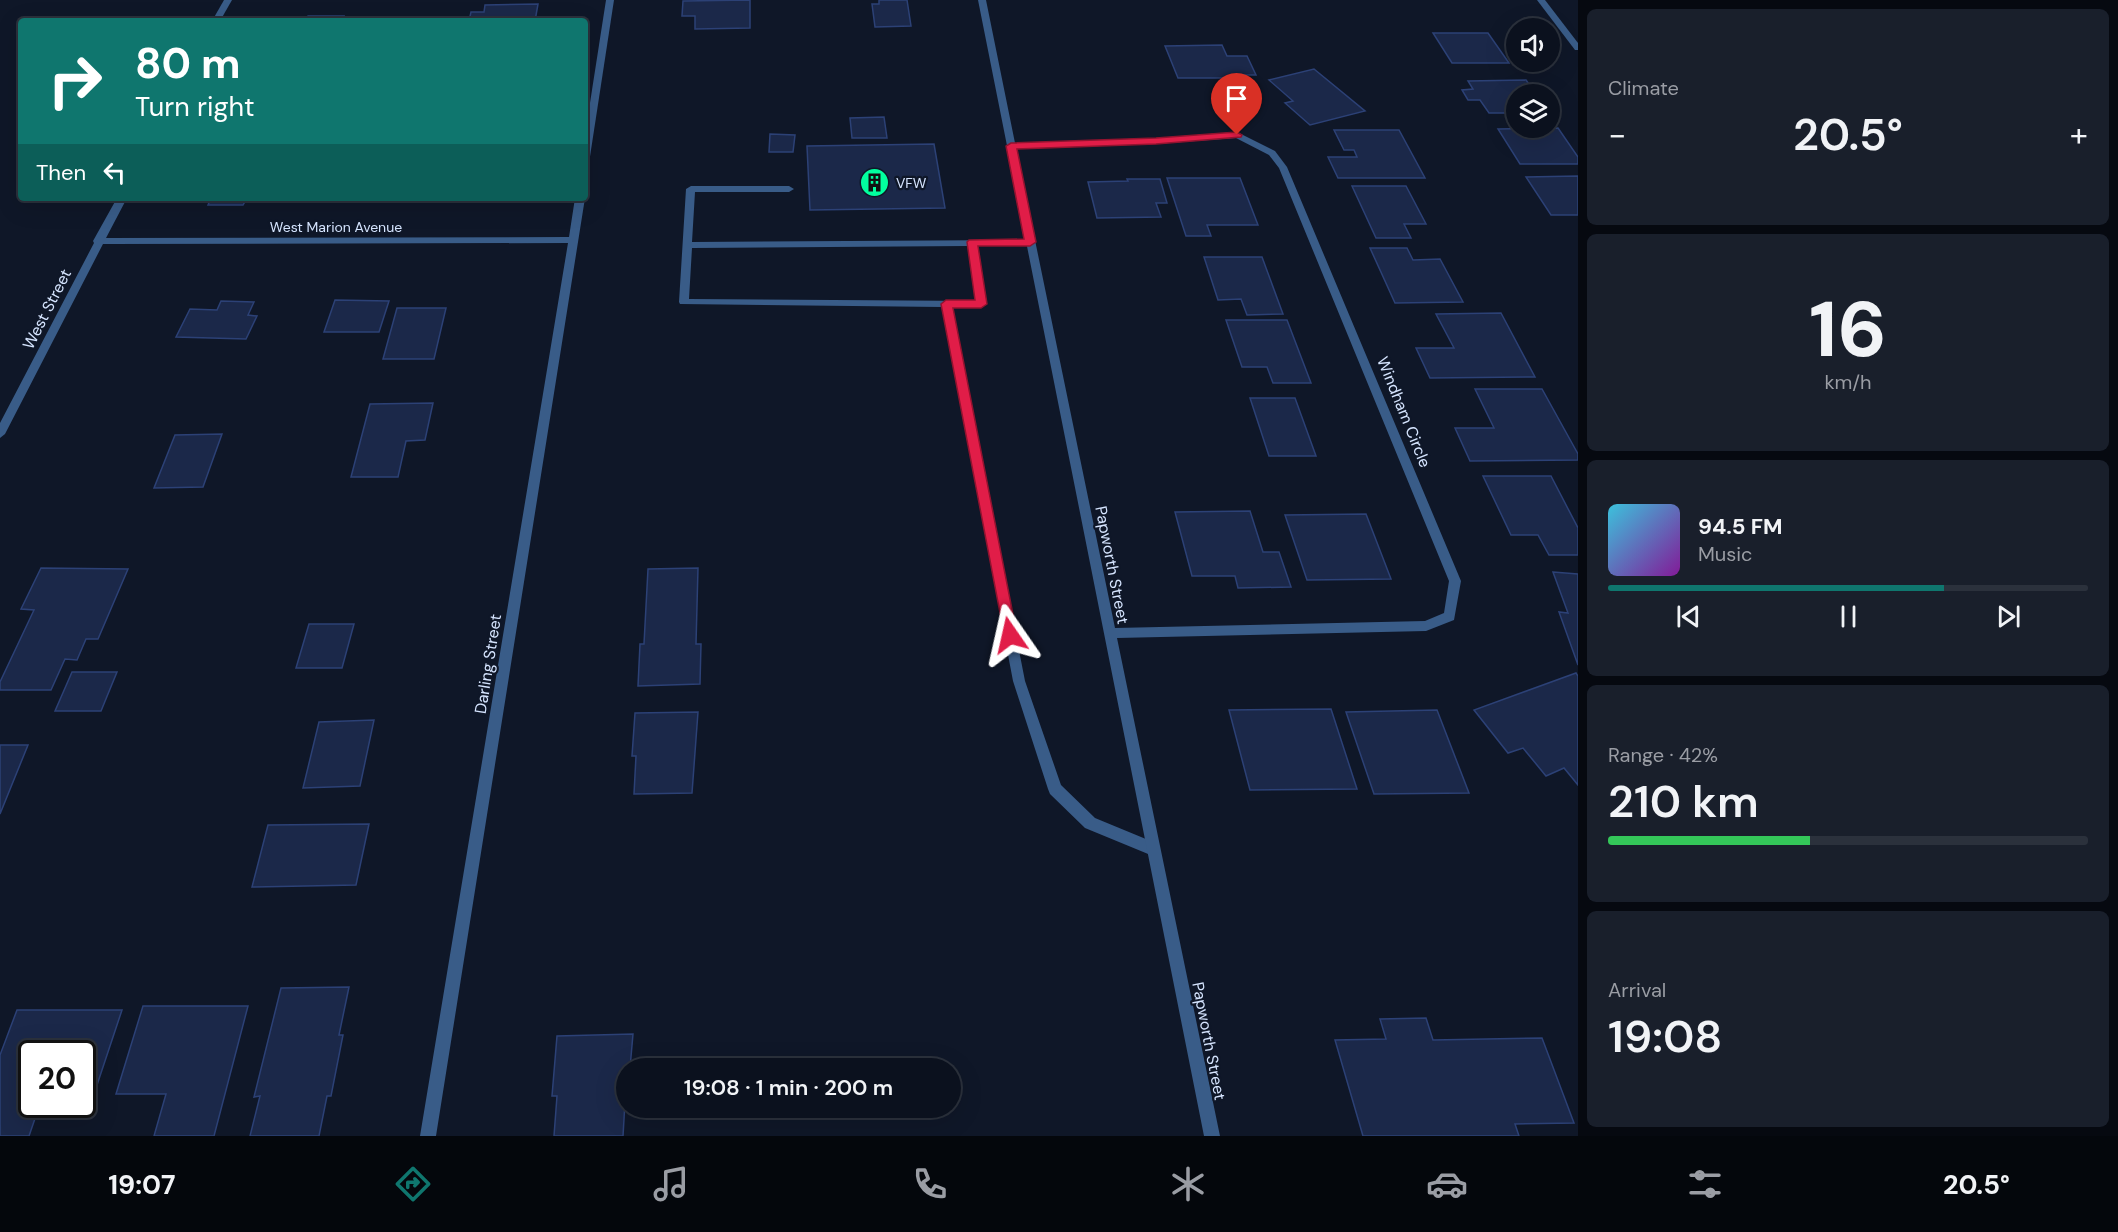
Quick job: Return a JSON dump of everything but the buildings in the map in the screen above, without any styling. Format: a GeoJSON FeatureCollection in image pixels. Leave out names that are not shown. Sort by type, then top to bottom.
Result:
{"type":"FeatureCollection","features":[{"type":"Feature","properties":{"kind":"street"},"geometry":{"type":"LineString","coordinates":[[218,18],[228,0]]}},
{"type":"Feature","properties":{"kind":"street"},"geometry":{"type":"LineString","coordinates":[[588,143],[610,0]]}},
{"type":"Feature","properties":{"kind":"street","name":"Papworth Street"},"geometry":{"type":"LineString","coordinates":[[982,0],[1212,1136]]}},
{"type":"Feature","properties":{"kind":"street"},"geometry":{"type":"LineString","coordinates":[[1541,0],[1578,48]]}},
{"type":"Feature","properties":{"kind":"street","name":"Windham Circle"},"geometry":{"type":"LineString","coordinates":[[1011,146],[1156,141],[1237,135],[1272,153],[1283,167],[1455,581],[1450,616],[1426,626],[1109,633]]}},
{"type":"Feature","properties":{"kind":"street"},"geometry":{"type":"LineString","coordinates":[[789,189],[691,189],[684,302],[981,304],[972,242]]}},
{"type":"Feature","properties":{"kind":"street","name":"West Street"},"geometry":{"type":"LineString","coordinates":[[0,434],[120,201]]}},
{"type":"Feature","properties":{"kind":"street","name":"Darling Street"},"geometry":{"type":"LineString","coordinates":[[428,1136],[580,201]]}},
{"type":"Feature","properties":{"kind":"street","name":"West Marion Avenue"},"geometry":{"type":"LineString","coordinates":[[98,241],[573,240]]}},
{"type":"Feature","properties":{"kind":"street"},"geometry":{"type":"LineString","coordinates":[[687,245],[1030,242]]}},
{"type":"Feature","properties":{"kind":"street"},"geometry":{"type":"LineString","coordinates":[[946,304],[1019,681],[1055,789],[1090,823],[1153,849]]}},
{"type":"Feature","properties":{"kind":"place","name":"VFW"},"geometry":{"type":"Point","coordinates":[875,183]}},
{"type":"Feature","properties":{"kind":"route"},"geometry":{"type":"LineString","coordinates":[[1010,635],[946,304],[981,304],[972,242],[1030,242],[1011,146],[1156,141],[1237,135]]}}]}
